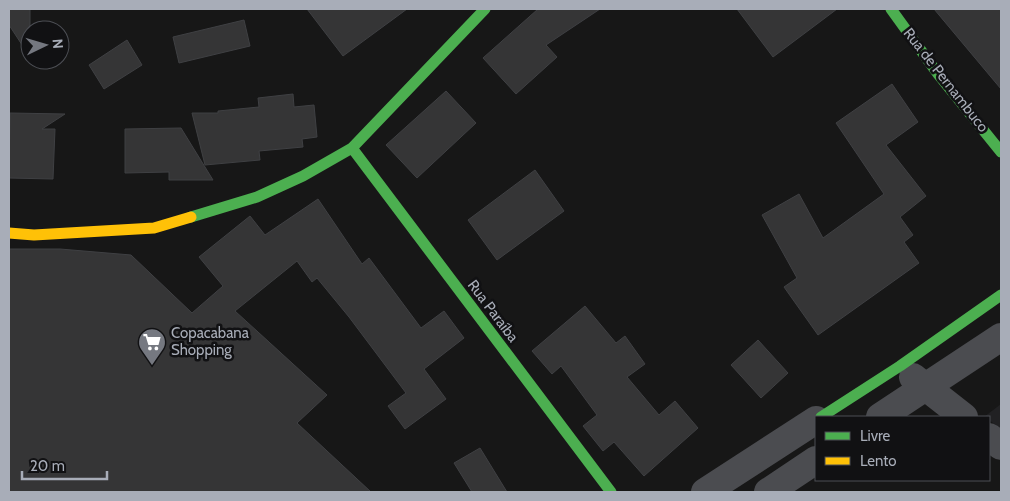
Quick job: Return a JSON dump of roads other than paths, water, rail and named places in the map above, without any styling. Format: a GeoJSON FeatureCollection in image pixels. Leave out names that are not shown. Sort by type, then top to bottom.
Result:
{"type":"FeatureCollection","features":[{"type":"Feature","properties":{"kind":"street"},"geometry":{"type":"LineString","coordinates":[[9,233],[34,235],[154,228],[258,198],[303,176],[352,148],[485,9]]}},
{"type":"Feature","properties":{"kind":"street","name":"Rua de Pernambuco"},"geometry":{"type":"LineString","coordinates":[[891,9],[938,74],[1001,152]]}},
{"type":"Feature","properties":{"kind":"street","name":"Rua Paraíba"},"geometry":{"type":"LineString","coordinates":[[352,148],[611,492]]}},
{"type":"Feature","properties":{"kind":"street"},"geometry":{"type":"LineString","coordinates":[[823,416],[900,366],[1001,295]]}},
{"type":"Feature","properties":{"kind":"street"},"geometry":{"type":"LineString","coordinates":[[881,416],[1001,336]]}},
{"type":"Feature","properties":{"kind":"street"},"geometry":{"type":"LineString","coordinates":[[900,366],[963,416]]}},
{"type":"Feature","properties":{"kind":"street"},"geometry":{"type":"LineString","coordinates":[[705,492],[815,421]]}},
{"type":"Feature","properties":{"kind":"street"},"geometry":{"type":"LineString","coordinates":[[990,438],[1001,446]]}},
{"type":"Feature","properties":{"kind":"street"},"geometry":{"type":"LineString","coordinates":[[768,492],[815,461]]}},
{"type":"Feature","properties":{"kind":"place","name":"Copacabana Shopping"},"geometry":{"type":"Point","coordinates":[152,366]}}]}
